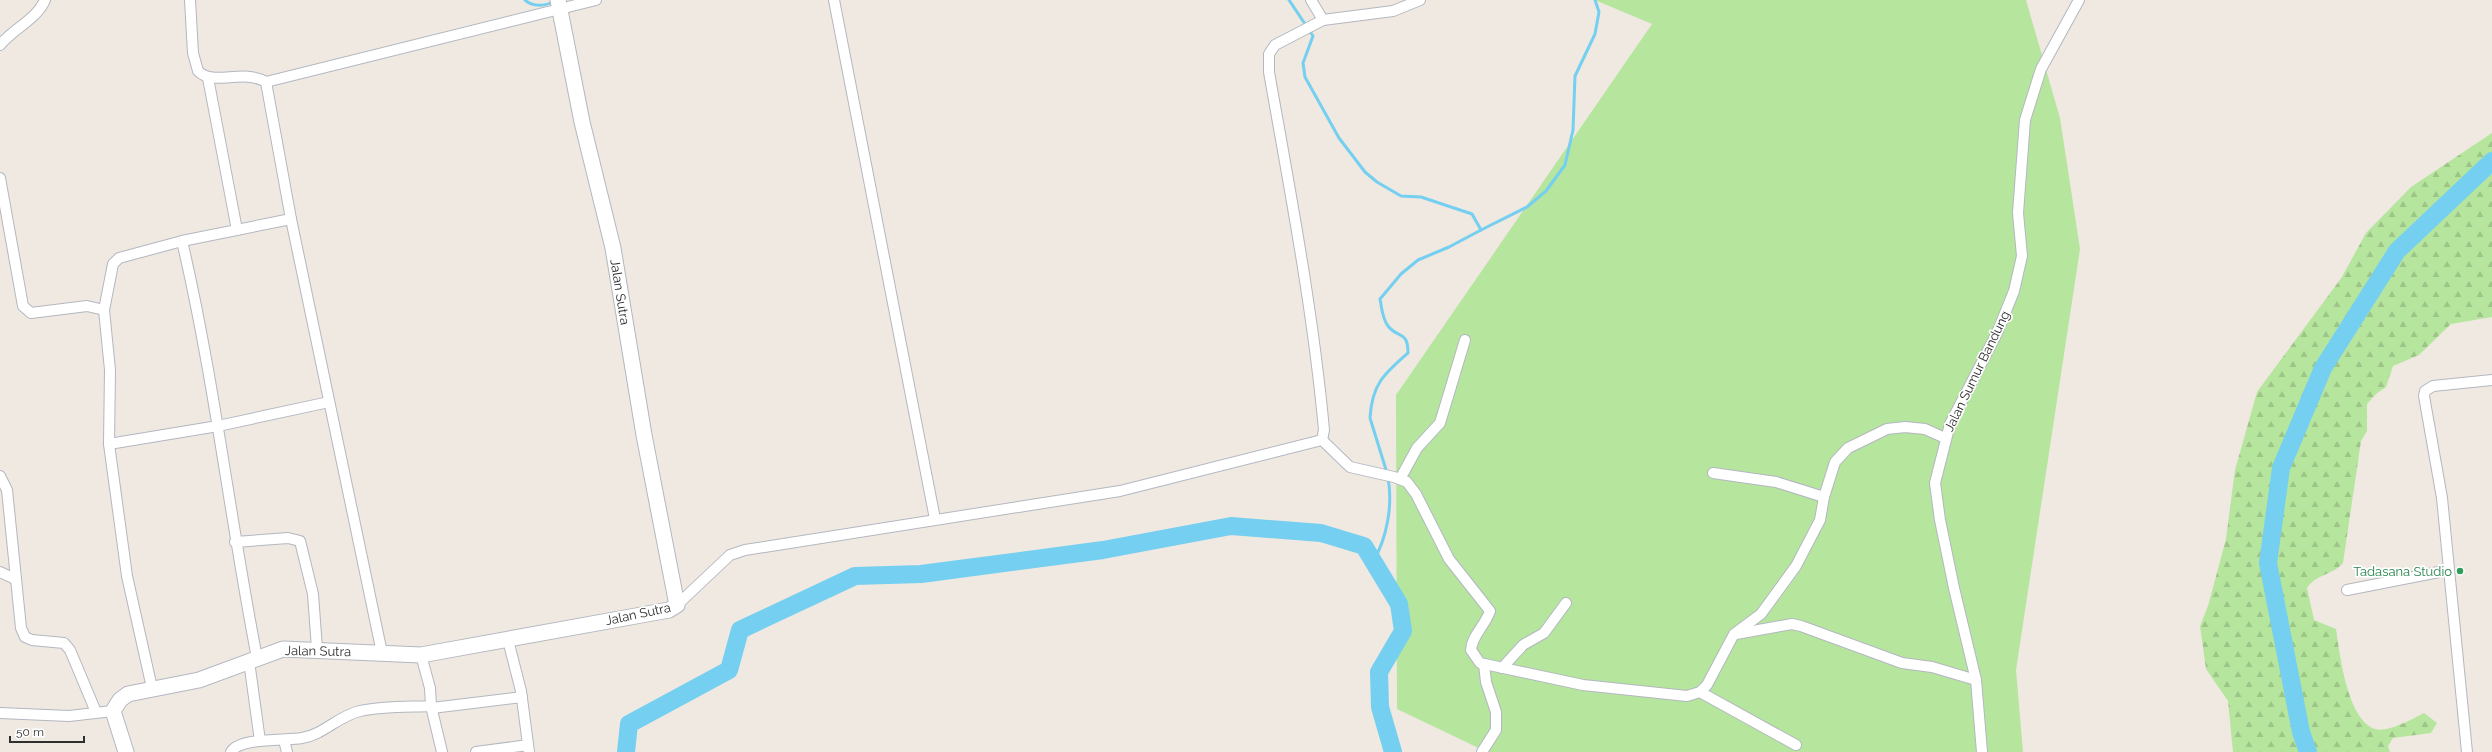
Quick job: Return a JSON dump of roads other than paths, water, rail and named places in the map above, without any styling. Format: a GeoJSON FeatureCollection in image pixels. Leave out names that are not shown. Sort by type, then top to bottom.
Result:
{"type":"FeatureCollection","features":[{"type":"Feature","properties":{"kind":"street"},"geometry":{"type":"LineString","coordinates":[[0,45],[15,29],[35,15],[45,0]]}},
{"type":"Feature","properties":{"kind":"street"},"geometry":{"type":"LineString","coordinates":[[190,0],[195,65],[202,76],[208,78],[252,75],[266,82],[540,15],[559,4],[596,0]]}},
{"type":"Feature","properties":{"kind":"street"},"geometry":{"type":"LineString","coordinates":[[834,0],[935,520]]}},
{"type":"Feature","properties":{"kind":"street"},"geometry":{"type":"LineString","coordinates":[[1311,0],[1323,20]]}},
{"type":"Feature","properties":{"kind":"street"},"geometry":{"type":"LineString","coordinates":[[1322,440],[1324,430],[1318,364],[1306,279],[1269,72],[1269,54],[1275,45],[1323,20],[1393,11],[1420,0]]}},
{"type":"Feature","properties":{"kind":"street","name":"Jalan Sumur Bandung"},"geometry":{"type":"LineString","coordinates":[[1982,752],[1976,680],[1954,588],[1937,502],[1935,483],[1945,438],[1997,333],[2014,291],[2022,256],[2018,213],[2025,120],[2041,69],[2079,0]]}},
{"type":"Feature","properties":{"kind":"street","name":"Jalan Sutra"},"geometry":{"type":"LineString","coordinates":[[114,711],[120,700],[128,694],[152,688],[173,687],[199,680],[283,648],[421,655],[669,610],[677,605],[644,435],[612,248],[582,122],[559,4]]}},
{"type":"Feature","properties":{"kind":"street"},"geometry":{"type":"LineString","coordinates":[[208,78],[237,230]]}},
{"type":"Feature","properties":{"kind":"street"},"geometry":{"type":"LineString","coordinates":[[266,82],[291,219],[382,653]]}},
{"type":"Feature","properties":{"kind":"street"},"geometry":{"type":"LineString","coordinates":[[0,178],[22,306],[31,313],[87,306],[104,310]]}},
{"type":"Feature","properties":{"kind":"street"},"geometry":{"type":"LineString","coordinates":[[152,688],[127,576],[109,444],[110,370],[104,310],[116,260],[182,241],[291,219]]}},
{"type":"Feature","properties":{"kind":"street"},"geometry":{"type":"LineString","coordinates":[[182,241],[201,323],[218,426],[253,659],[260,741]]}},
{"type":"Feature","properties":{"kind":"street"},"geometry":{"type":"LineString","coordinates":[[1397,478],[1418,448],[1440,423],[1464,340]]}},
{"type":"Feature","properties":{"kind":"street"},"geometry":{"type":"LineString","coordinates":[[2467,752],[2442,498],[2424,396],[2425,391],[2433,386],[2492,380]]}},
{"type":"Feature","properties":{"kind":"street"},"geometry":{"type":"LineString","coordinates":[[109,444],[218,426],[330,402]]}},
{"type":"Feature","properties":{"kind":"street"},"geometry":{"type":"LineString","coordinates":[[1322,440],[1350,467],[1397,478],[1407,482],[1416,494],[1449,559],[1490,611],[1486,621],[1472,640],[1471,645],[1473,656],[1484,664],[1583,685],[1687,696],[1700,692],[1707,685],[1734,634],[1761,614],[1796,566],[1820,520],[1824,496],[1836,462],[1848,448],[1887,429],[1905,427],[1925,429],[1945,438]]}},
{"type":"Feature","properties":{"kind":"street"},"geometry":{"type":"LineString","coordinates":[[677,605],[730,555],[745,550],[1120,491],[1322,440]]}},
{"type":"Feature","properties":{"kind":"street"},"geometry":{"type":"LineString","coordinates":[[1713,474],[1776,482],[1824,496]]}},
{"type":"Feature","properties":{"kind":"street"},"geometry":{"type":"LineString","coordinates":[[0,476],[7,490],[20,628],[25,637],[32,640],[64,643],[70,650],[96,712]]}},
{"type":"Feature","properties":{"kind":"street"},"geometry":{"type":"LineString","coordinates":[[235,542],[288,538],[300,541],[313,594],[317,649]]}},
{"type":"Feature","properties":{"kind":"street"},"geometry":{"type":"LineString","coordinates":[[2347,590],[2449,570]]}},
{"type":"Feature","properties":{"kind":"street"},"geometry":{"type":"LineString","coordinates":[[0,572],[15,579]]}},
{"type":"Feature","properties":{"kind":"street"},"geometry":{"type":"LineString","coordinates":[[1502,668],[1523,645],[1544,633],[1566,603]]}},
{"type":"Feature","properties":{"kind":"street"},"geometry":{"type":"LineString","coordinates":[[1734,634],[1796,625],[1902,663],[1932,667],[1976,680]]}},
{"type":"Feature","properties":{"kind":"street"},"geometry":{"type":"LineString","coordinates":[[476,752],[529,748],[522,698],[508,640]]}},
{"type":"Feature","properties":{"kind":"street"},"geometry":{"type":"LineString","coordinates":[[421,655],[430,688],[431,707],[442,752]]}},
{"type":"Feature","properties":{"kind":"street"},"geometry":{"type":"LineString","coordinates":[[1482,752],[1496,730],[1496,712],[1486,682],[1484,664]]}},
{"type":"Feature","properties":{"kind":"street"},"geometry":{"type":"LineString","coordinates":[[1700,692],[1796,745]]}},
{"type":"Feature","properties":{"kind":"street"},"geometry":{"type":"LineString","coordinates":[[231,752],[238,746],[260,741],[284,740],[312,735],[341,718],[360,711],[431,707],[522,698]]}},
{"type":"Feature","properties":{"kind":"street"},"geometry":{"type":"LineString","coordinates":[[0,713],[69,716],[114,711],[126,752]]}},
{"type":"Feature","properties":{"kind":"street"},"geometry":{"type":"LineString","coordinates":[[284,740],[287,752]]}},
{"type":"Feature","properties":{"kind":"waterway"},"geometry":{"type":"LineString","coordinates":[[525,0],[531,4],[539,5],[553,2]]}},
{"type":"Feature","properties":{"kind":"waterway"},"geometry":{"type":"LineString","coordinates":[[1289,0],[1313,36],[1303,63],[1305,77],[1339,138],[1365,172],[1377,182],[1401,196],[1421,197],[1472,214],[1481,230],[1449,247],[1418,260],[1401,274],[1380,299],[1384,320],[1392,330],[1404,338],[1408,346],[1408,353],[1392,367],[1381,381],[1373,396],[1371,406],[1370,418],[1387,473]]}},
{"type":"Feature","properties":{"kind":"waterway"},"geometry":{"type":"LineString","coordinates":[[1481,230],[1527,207],[1546,191],[1565,165],[1573,130],[1575,76],[1595,34],[1599,12],[1595,0]]}},
{"type":"Feature","properties":{"kind":"waterway"},"geometry":{"type":"LineString","coordinates":[[2308,752],[2301,732],[2268,563],[2281,468],[2323,368],[2397,251],[2492,161]]}},
{"type":"Feature","properties":{"kind":"waterway"},"geometry":{"type":"LineString","coordinates":[[1373,562],[1382,543],[1388,521],[1390,499],[1388,478]]}},
{"type":"Feature","properties":{"kind":"waterway"},"geometry":{"type":"LineString","coordinates":[[626,752],[629,724],[729,670],[740,630],[855,576],[921,574],[1103,550],[1231,526],[1321,533],[1364,546],[1399,604],[1403,631],[1379,672],[1380,707],[1393,752]]}},
{"type":"Feature","properties":{"kind":"place","name":"Tadasana Studio"},"geometry":{"type":"Point","coordinates":[2460,571]}}]}
